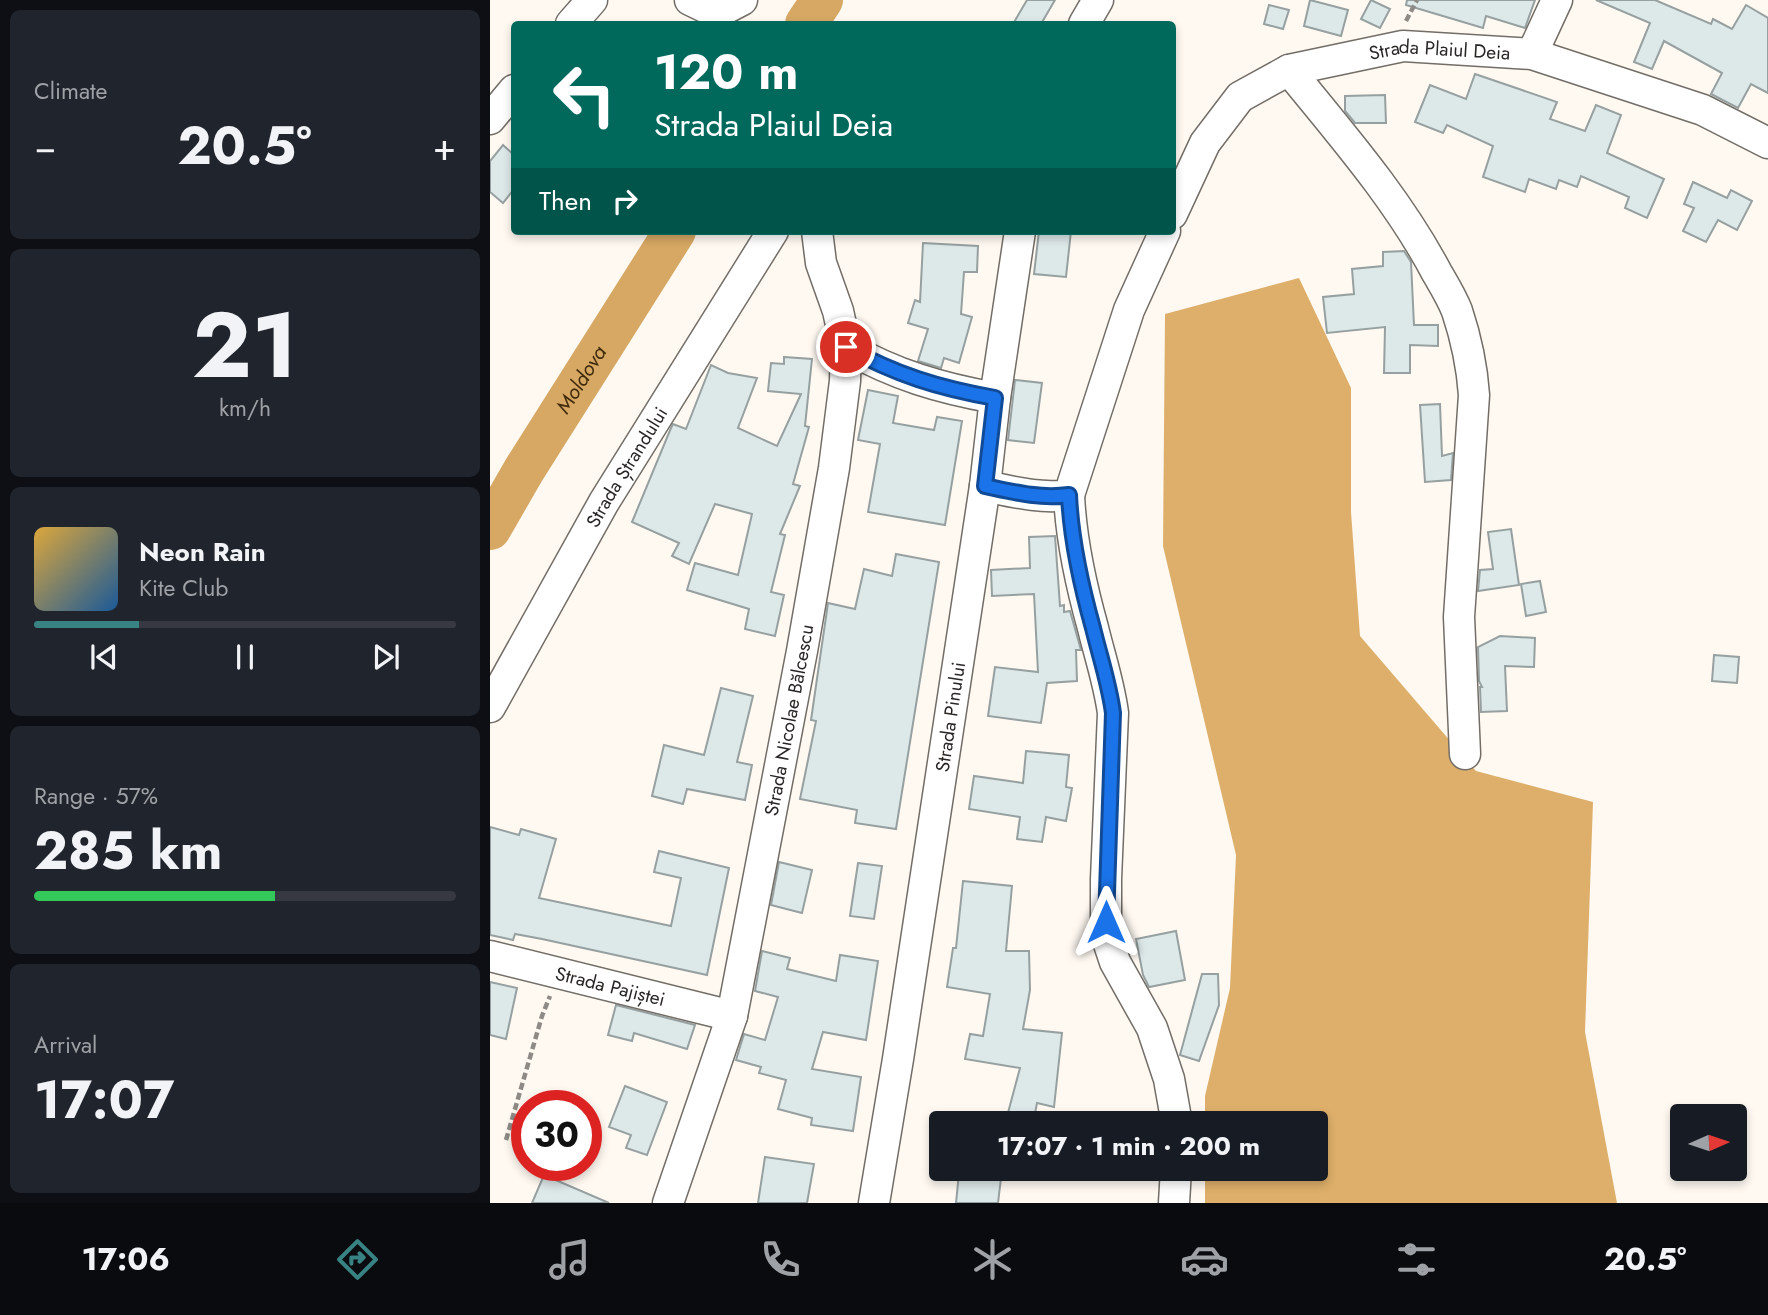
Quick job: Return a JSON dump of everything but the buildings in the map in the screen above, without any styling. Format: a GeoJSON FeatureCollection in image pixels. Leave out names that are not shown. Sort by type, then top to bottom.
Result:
{"type":"FeatureCollection","features":[{"type":"Feature","properties":{"kind":"street"},"geometry":{"type":"LineString","coordinates":[[574,21],[592,0]]}},
{"type":"Feature","properties":{"kind":"street"},"geometry":{"type":"LineString","coordinates":[[691,0],[730,7]]}},
{"type":"Feature","properties":{"kind":"street"},"geometry":{"type":"LineString","coordinates":[[1086,21],[1098,0]]}},
{"type":"Feature","properties":{"kind":"street"},"geometry":{"type":"LineString","coordinates":[[1532,54],[1557,0]]}},
{"type":"Feature","properties":{"kind":"street","name":"Strada Plaiul Deia"},"geometry":{"type":"LineString","coordinates":[[1176,205],[1205,143],[1240,97],[1289,70],[1403,46],[1532,54],[1703,110],[1768,143]]}},
{"type":"Feature","properties":{"kind":"street"},"geometry":{"type":"LineString","coordinates":[[1289,70],[1419,239],[1456,310],[1465,342],[1472,370],[1474,395],[1459,617],[1465,754]]}},
{"type":"Feature","properties":{"kind":"street"},"geometry":{"type":"LineString","coordinates":[[490,119],[511,94]]}},
{"type":"Feature","properties":{"kind":"street","name":"Strada Ștrandului"},"geometry":{"type":"LineString","coordinates":[[490,707],[604,502],[771,235]]}},
{"type":"Feature","properties":{"kind":"street","name":"Strada Nicolae Bălcescu"},"geometry":{"type":"LineString","coordinates":[[668,1203],[732,1016],[827,507],[845,381],[846,347],[838,312],[821,263],[818,235]]}},
{"type":"Feature","properties":{"kind":"street","name":"Strada Pinului"},"geometry":{"type":"LineString","coordinates":[[873,1203],[898,1059],[985,486],[1019,235]]}},
{"type":"Feature","properties":{"kind":"street"},"geometry":{"type":"LineString","coordinates":[[1163,235],[1129,310],[1069,495],[1078,569],[1110,686],[1113,713],[1106,879],[1109,944],[1115,962],[1152,1028],[1169,1079],[1175,1111]]}},
{"type":"Feature","properties":{"kind":"street"},"geometry":{"type":"LineString","coordinates":[[846,347],[881,366],[941,387],[995,398]]}},
{"type":"Feature","properties":{"kind":"street"},"geometry":{"type":"LineString","coordinates":[[985,486],[1030,495],[1069,495]]}},
{"type":"Feature","properties":{"kind":"street","name":"Strada Pajiștei"},"geometry":{"type":"LineString","coordinates":[[490,956],[732,1016]]}},
{"type":"Feature","properties":{"kind":"street"},"geometry":{"type":"LineString","coordinates":[[1174,1203],[1175,1181]]}},
{"type":"Feature","properties":{"kind":"path"},"geometry":{"type":"LineString","coordinates":[[506,1140],[542,1016],[559,972]]}},
{"type":"Feature","properties":{"kind":"shaded area"},"geometry":{"type":"Polygon","coordinates":[[[1299,278],[1351,388],[1351,512],[1360,636],[1476,771],[1593,802],[1585,1032],[1617,1203],[1205,1203],[1205,1181],[1328,1181],[1328,1111],[1205,1111],[1205,1096],[1230,988],[1236,855],[1163,546],[1165,314],[1299,278]]]}},
{"type":"Feature","properties":{"kind":"waterway","name":"Moldova"},"geometry":{"type":"LineString","coordinates":[[808,21],[822,0]]}},
{"type":"Feature","properties":{"kind":"waterway","name":"Moldova"},"geometry":{"type":"LineString","coordinates":[[490,529],[524,470],[672,235]]}},
{"type":"Feature","properties":{"kind":"route"},"geometry":{"type":"LineString","coordinates":[[846,347],[881,366],[941,387],[995,398],[985,486],[1030,495],[1069,495],[1078,569],[1110,686],[1113,713],[1106,922]]}}]}
